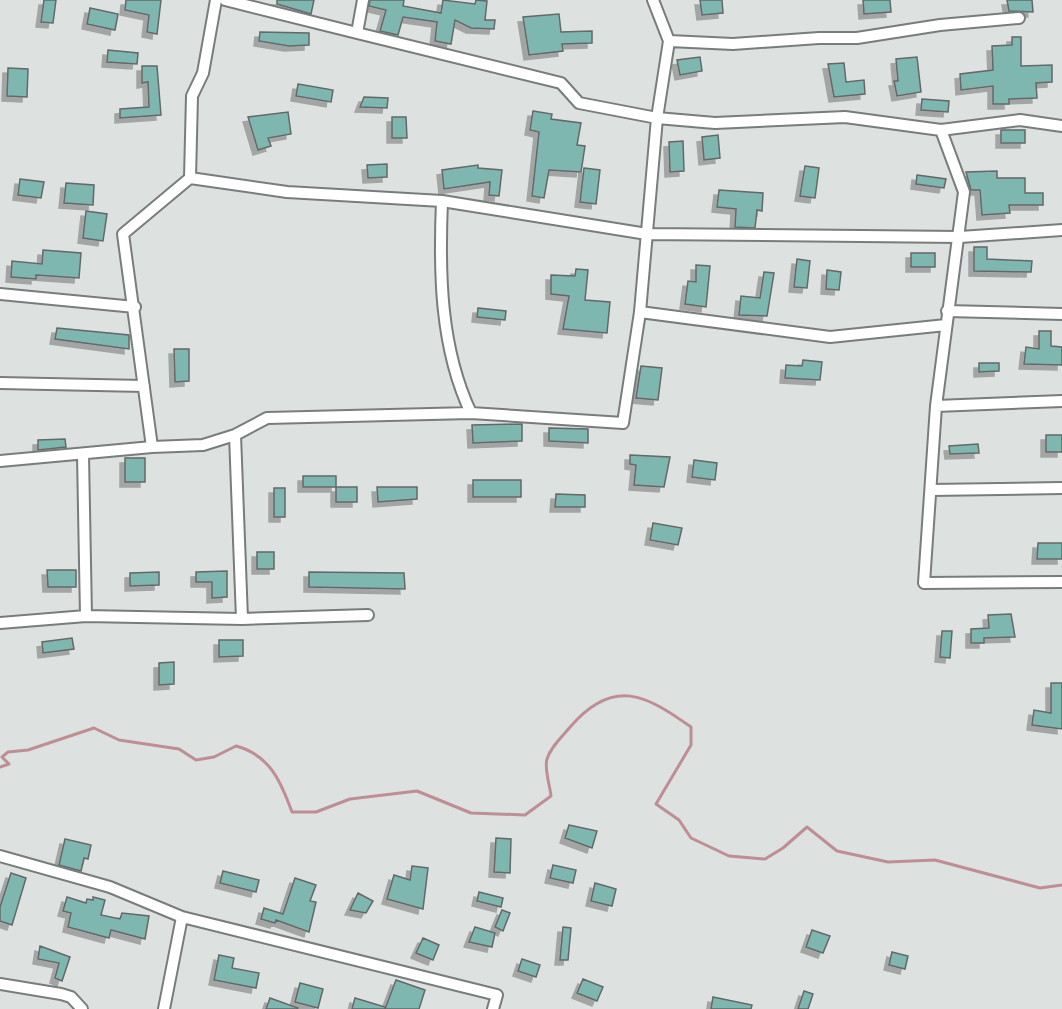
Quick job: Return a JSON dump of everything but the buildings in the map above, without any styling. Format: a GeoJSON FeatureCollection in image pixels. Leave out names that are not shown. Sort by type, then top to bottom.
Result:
{"type":"FeatureCollection","features":[{"type":"Feature","properties":{"kind":"street"},"geometry":{"type":"LineString","coordinates":[[190,178],[192,96],[203,73],[216,0]]}},
{"type":"Feature","properties":{"kind":"street"},"geometry":{"type":"LineString","coordinates":[[225,0],[561,83],[579,103],[657,117],[715,123],[845,117],[941,130],[1020,120],[1062,126]]}},
{"type":"Feature","properties":{"kind":"street"},"geometry":{"type":"LineString","coordinates":[[357,33],[363,0]]}},
{"type":"Feature","properties":{"kind":"street"},"geometry":{"type":"LineString","coordinates":[[0,461],[152,447],[203,445],[235,435],[267,417],[471,413],[623,423],[640,312],[657,117],[669,41],[653,0]]}},
{"type":"Feature","properties":{"kind":"street"},"geometry":{"type":"LineString","coordinates":[[669,41],[732,44],[819,38],[857,38],[940,24],[1019,18]]}},
{"type":"Feature","properties":{"kind":"street"},"geometry":{"type":"LineString","coordinates":[[941,130],[964,192],[960,237],[947,311],[936,406],[924,584],[1062,582]]}},
{"type":"Feature","properties":{"kind":"street"},"geometry":{"type":"LineString","coordinates":[[152,447],[135,307],[123,234],[190,178],[286,192],[442,201],[647,234],[960,237],[1062,230]]}},
{"type":"Feature","properties":{"kind":"street"},"geometry":{"type":"LineString","coordinates":[[442,201],[440,259],[443,300],[458,386],[471,413]]}},
{"type":"Feature","properties":{"kind":"street"},"geometry":{"type":"LineString","coordinates":[[0,294],[135,307]]}},
{"type":"Feature","properties":{"kind":"street"},"geometry":{"type":"LineString","coordinates":[[947,311],[1062,314]]}},
{"type":"Feature","properties":{"kind":"street"},"geometry":{"type":"LineString","coordinates":[[640,312],[830,337],[946,325]]}},
{"type":"Feature","properties":{"kind":"street"},"geometry":{"type":"LineString","coordinates":[[0,383],[144,386]]}},
{"type":"Feature","properties":{"kind":"street"},"geometry":{"type":"LineString","coordinates":[[936,406],[1062,401]]}},
{"type":"Feature","properties":{"kind":"street"},"geometry":{"type":"LineString","coordinates":[[235,435],[242,619]]}},
{"type":"Feature","properties":{"kind":"street"},"geometry":{"type":"LineString","coordinates":[[83,455],[86,616]]}},
{"type":"Feature","properties":{"kind":"street"},"geometry":{"type":"LineString","coordinates":[[930,490],[1062,488]]}},
{"type":"Feature","properties":{"kind":"street"},"geometry":{"type":"LineString","coordinates":[[0,623],[86,616],[242,619],[368,615]]}},
{"type":"Feature","properties":{"kind":"street"},"geometry":{"type":"LineString","coordinates":[[0,856],[110,887],[182,917],[497,995],[493,1009]]}},
{"type":"Feature","properties":{"kind":"street"},"geometry":{"type":"LineString","coordinates":[[164,1009],[182,917]]}},
{"type":"Feature","properties":{"kind":"street"},"geometry":{"type":"LineString","coordinates":[[0,984],[71,997],[82,1009]]}},
{"type":"Feature","properties":{"kind":"waterway"},"geometry":{"type":"LineString","coordinates":[[0,767],[9,764],[2,757],[8,752],[28,750],[94,728],[119,740],[179,749],[196,760],[214,757],[236,746],[248,750],[258,756],[273,771],[292,812],[316,812],[350,799],[417,791],[471,813],[525,815],[551,796],[546,763],[554,745],[587,711],[602,701],[616,696],[630,696],[659,706],[691,727],[691,745],[656,804],[679,820],[691,838],[729,856],[765,859],[783,848],[807,827],[837,851],[888,862],[935,860],[1040,888],[1062,885]]}}]}
